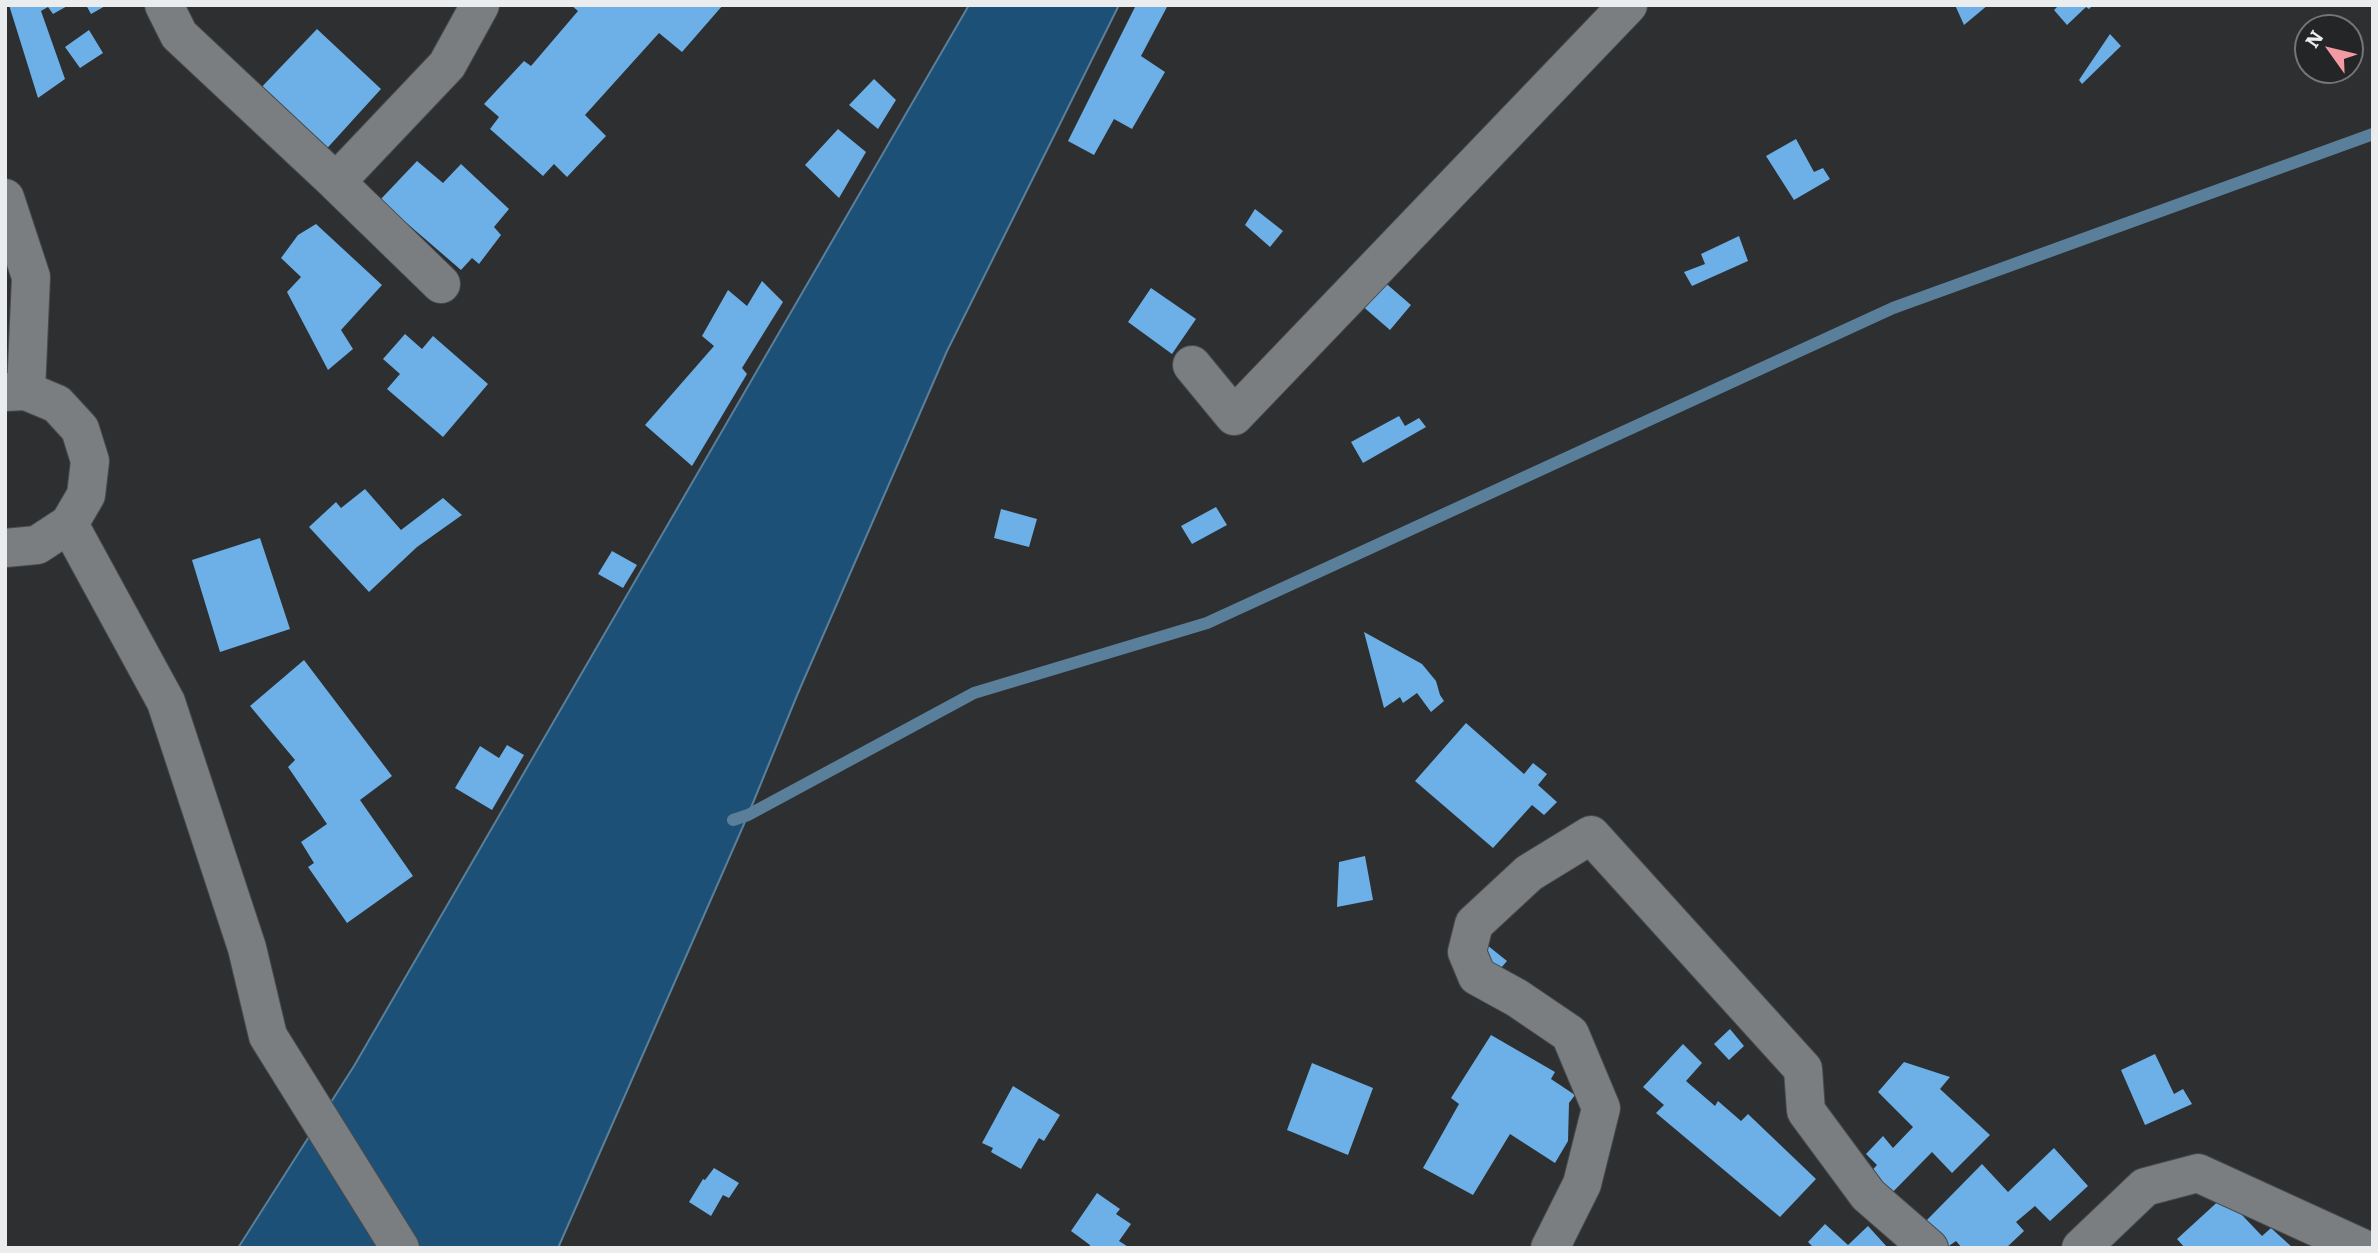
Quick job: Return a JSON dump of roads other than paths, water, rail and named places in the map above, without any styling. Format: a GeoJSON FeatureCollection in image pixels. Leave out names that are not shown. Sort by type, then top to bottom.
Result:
{"type":"FeatureCollection","features":[{"type":"Feature","properties":{"kind":"street"},"geometry":{"type":"LineString","coordinates":[[164,5],[179,35],[441,284]]}},
{"type":"Feature","properties":{"kind":"street"},"geometry":{"type":"LineString","coordinates":[[336,182],[447,65],[480,5]]}},
{"type":"Feature","properties":{"kind":"street"},"geometry":{"type":"LineString","coordinates":[[1192,365],[1234,415],[1628,5]]}},
{"type":"Feature","properties":{"kind":"street"},"geometry":{"type":"LineString","coordinates":[[5,198],[31,277],[15,391],[57,404],[80,429],[90,461],[86,495],[69,524],[37,545],[5,548]]}},
{"type":"Feature","properties":{"kind":"street"},"geometry":{"type":"LineString","coordinates":[[69,524],[166,702],[247,948],[268,1036],[400,1248]]}},
{"type":"Feature","properties":{"kind":"street"},"geometry":{"type":"LineString","coordinates":[[1550,1248],[1582,1184],[1601,1108],[1570,1034],[1517,998],[1476,976],[1467,952],[1474,924],[1529,873],[1591,835],[1803,1069],[1806,1111],[1868,1195],[1929,1248]]}},
{"type":"Feature","properties":{"kind":"street"},"geometry":{"type":"LineString","coordinates":[[2081,1248],[2145,1187],[2198,1173],[2362,1248]]}},
{"type":"Feature","properties":{"kind":"water"},"geometry":{"type":"Polygon","coordinates":[[[969,5],[1119,5],[947,351],[558,1248],[238,1248],[354,1066],[969,5]]]}},
{"type":"Feature","properties":{"kind":"waterway"},"geometry":{"type":"LineString","coordinates":[[733,820],[748,815],[974,693],[1207,623],[1893,308],[2373,134]]}}]}
